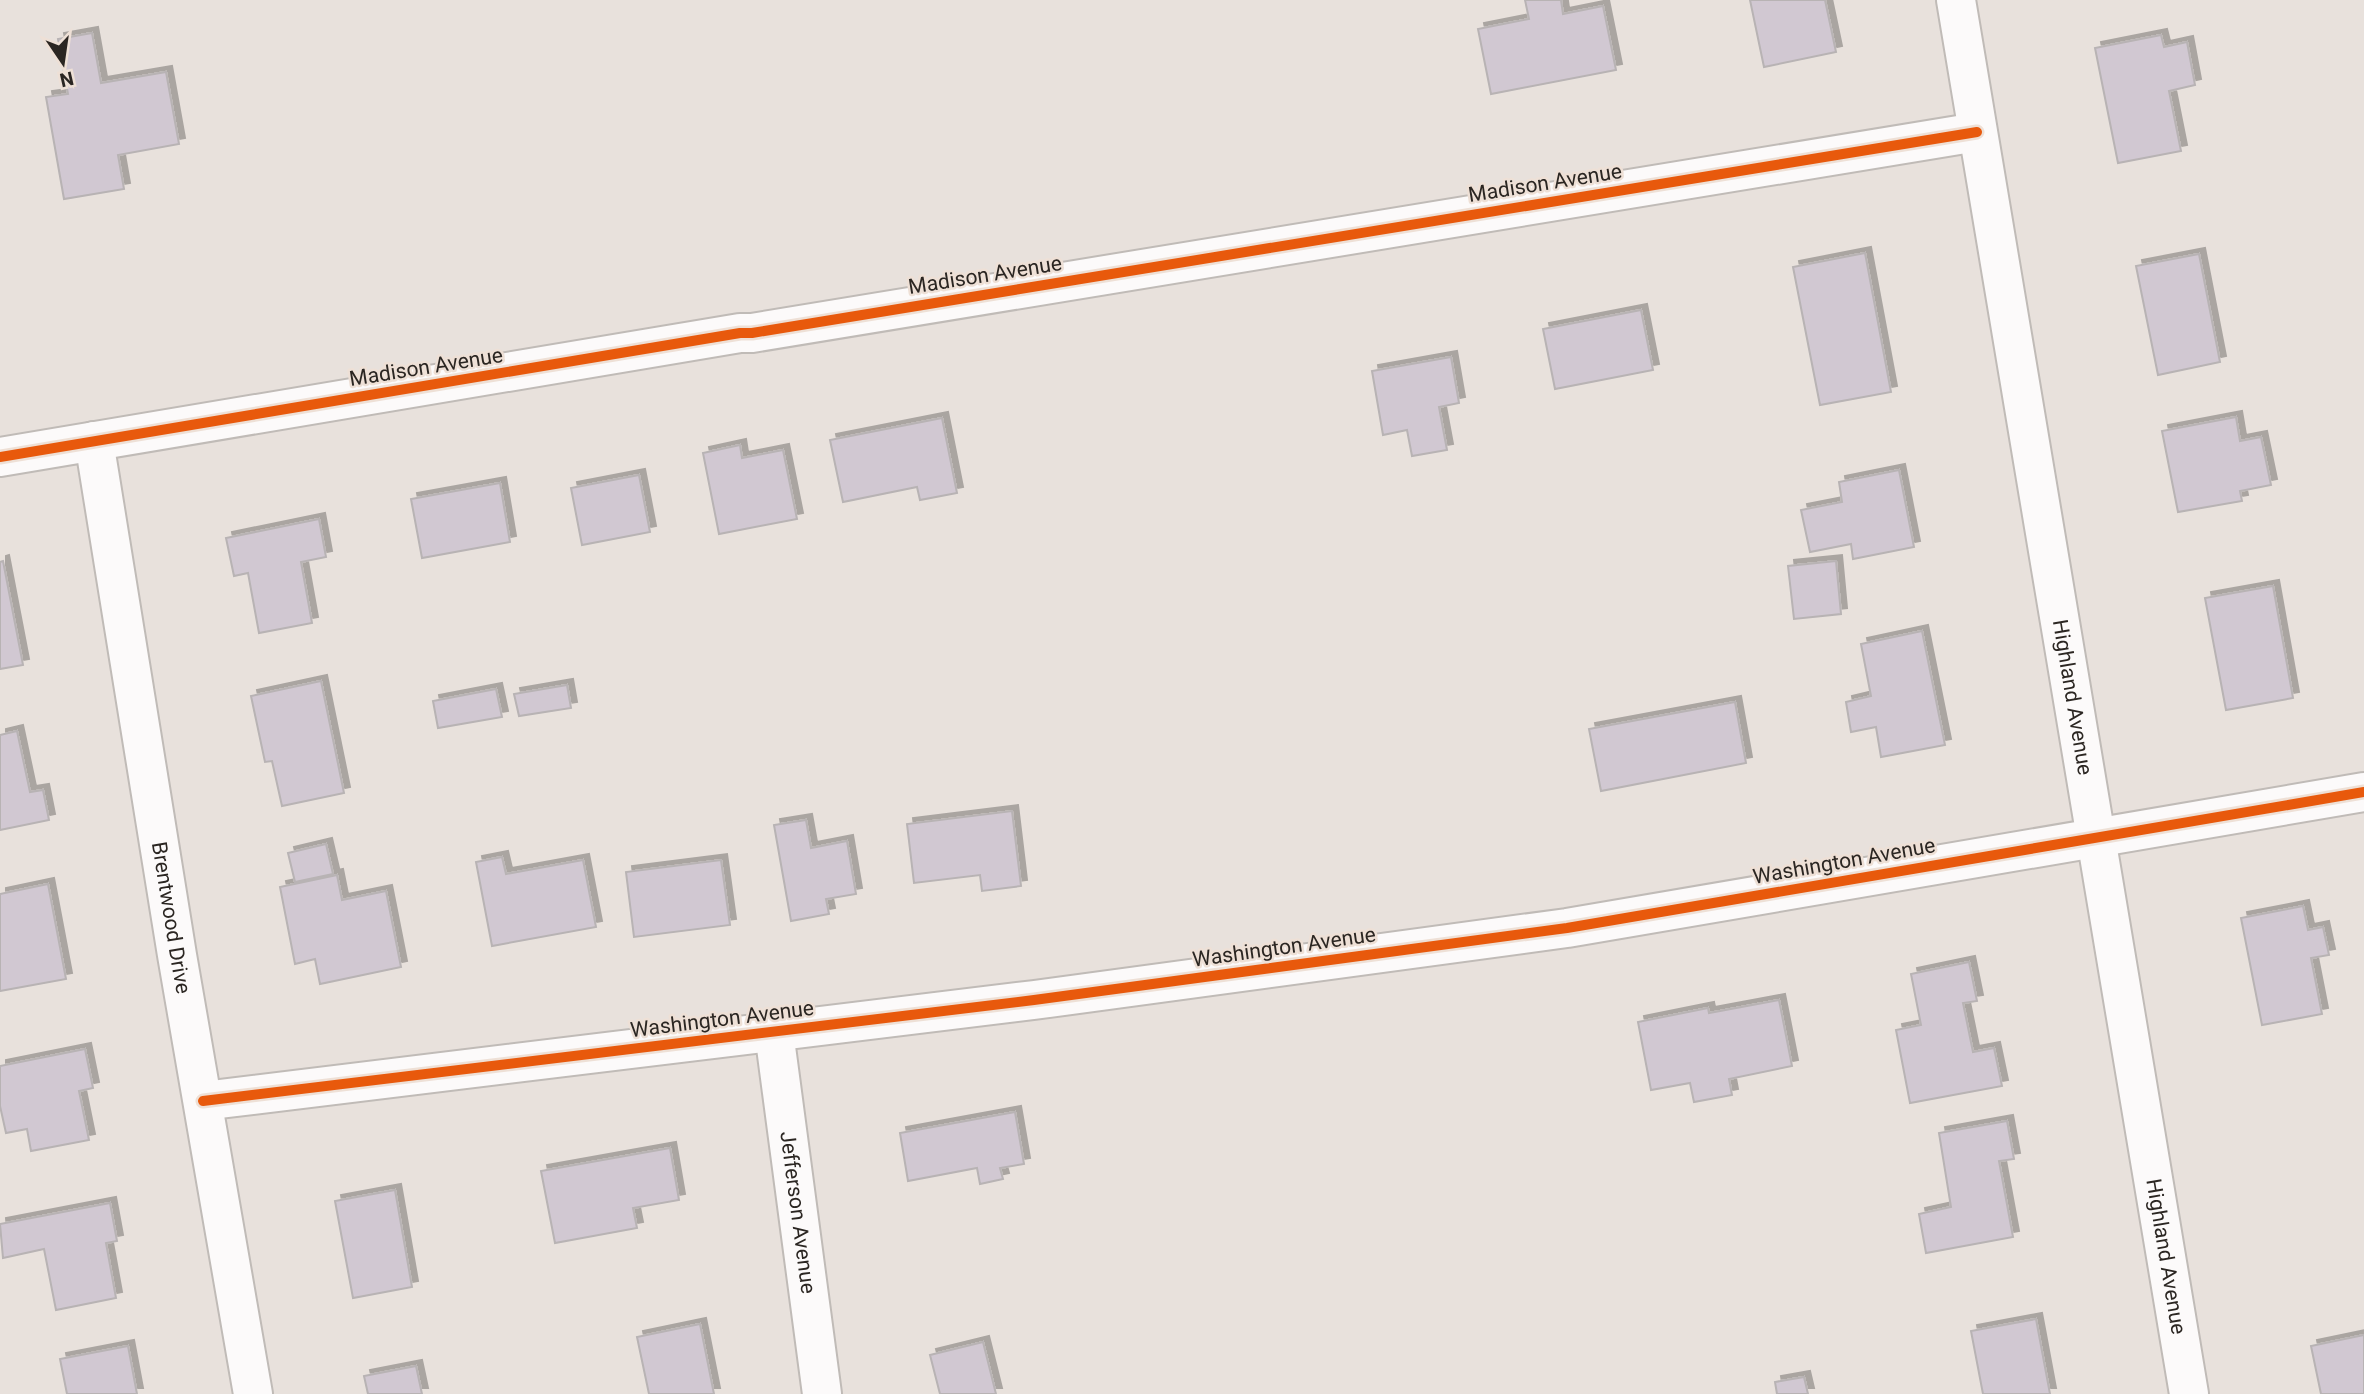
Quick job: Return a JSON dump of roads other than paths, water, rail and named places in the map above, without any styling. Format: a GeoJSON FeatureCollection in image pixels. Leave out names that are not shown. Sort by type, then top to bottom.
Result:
{"type":"FeatureCollection","features":[{"type":"Feature","properties":{"kind":"street","name":"Highland Avenue"},"geometry":{"type":"LineString","coordinates":[[1956,0],[2189,1394]]}},
{"type":"Feature","properties":{"kind":"street","name":"Madison Avenue"},"geometry":{"type":"LineString","coordinates":[[0,457],[740,333],[1977,132]]}},
{"type":"Feature","properties":{"kind":"street","name":"Brentwood Drive"},"geometry":{"type":"LineString","coordinates":[[94,441],[175,942],[253,1394]]}},
{"type":"Feature","properties":{"kind":"street","name":"Washington Avenue"},"geometry":{"type":"LineString","coordinates":[[204,1101],[1034,1000],[1567,928],[2364,792]]}},
{"type":"Feature","properties":{"kind":"street","name":"Jefferson Avenue"},"geometry":{"type":"LineString","coordinates":[[774,1032],[822,1394]]}}]}
